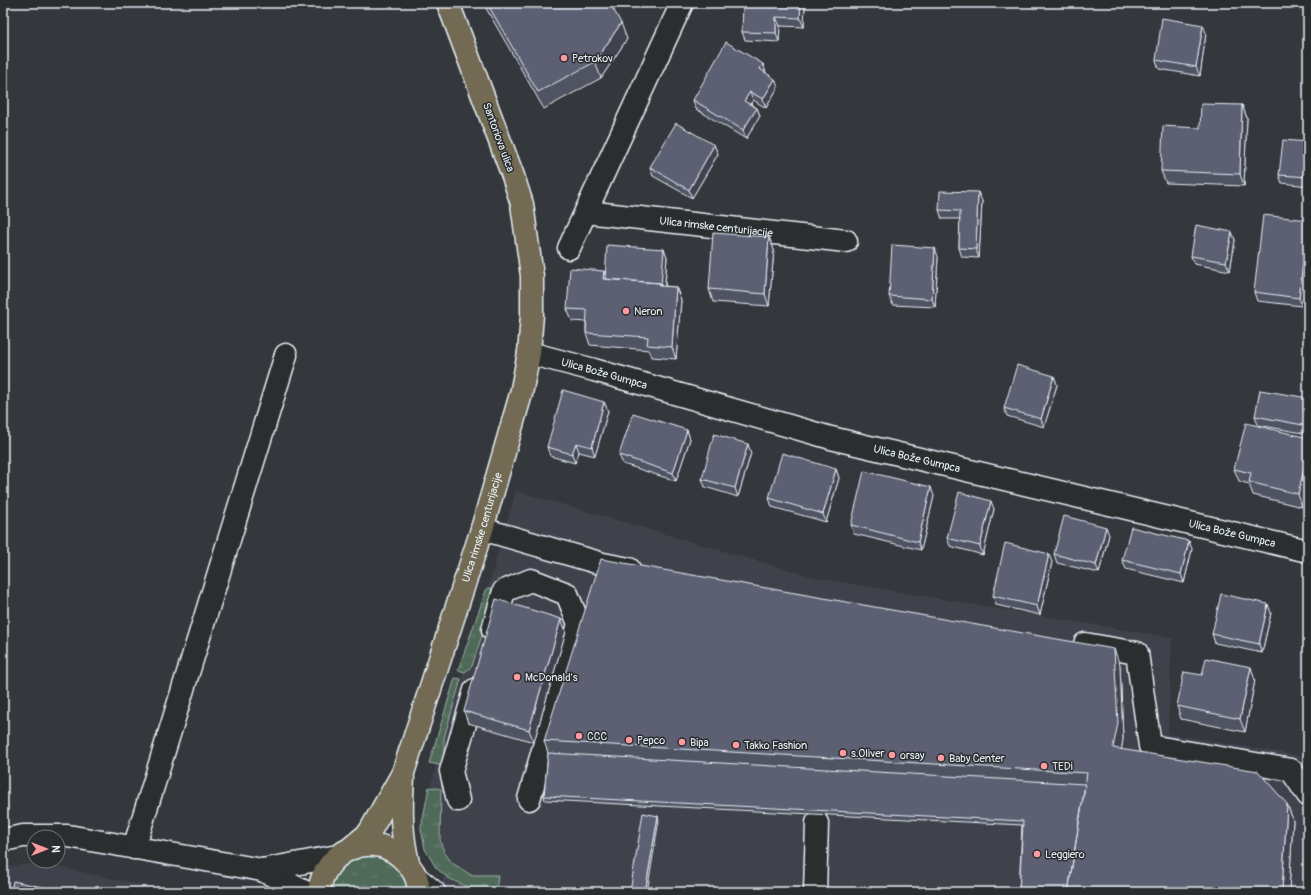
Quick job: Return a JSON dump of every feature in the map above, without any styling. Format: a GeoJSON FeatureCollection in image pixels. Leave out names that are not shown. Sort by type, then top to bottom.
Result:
{"type":"FeatureCollection","features":[{"type":"Feature","properties":{"kind":"main road","name":"Santoriova ulica"},"geometry":{"type":"LineString","coordinates":[[448,3],[522,204],[532,276]]}},
{"type":"Feature","properties":{"kind":"main road","name":"Ulica rimske centurijacije"},"geometry":{"type":"LineString","coordinates":[[319,892],[320,884],[326,868],[370,833],[403,773],[482,529],[521,394],[529,354],[532,315],[532,276]]}},
{"type":"Feature","properties":{"kind":"main road","name":"Ulica rimske centurijacije"},"geometry":{"type":"LineString","coordinates":[[403,773],[401,813],[403,841],[414,877]]}},
{"type":"Feature","properties":{"kind":"main road"},"geometry":{"type":"LineString","coordinates":[[345,852],[367,844],[383,846],[397,853],[414,877]]}},
{"type":"Feature","properties":{"kind":"street"},"geometry":{"type":"LineString","coordinates":[[569,248],[682,3]]}},
{"type":"Feature","properties":{"kind":"street","name":"Ulica rimske centurijacije"},"geometry":{"type":"LineString","coordinates":[[586,212],[846,241]]}},
{"type":"Feature","properties":{"kind":"street","name":"Ulica Bože Gumpca"},"geometry":{"type":"LineString","coordinates":[[529,354],[594,370],[831,438],[1308,551]]}},
{"type":"Feature","properties":{"kind":"street"},"geometry":{"type":"LineString","coordinates":[[134,848],[286,355]]}},
{"type":"Feature","properties":{"kind":"street"},"geometry":{"type":"LineString","coordinates":[[482,529],[603,564],[650,572]]}},
{"type":"Feature","properties":{"kind":"street"},"geometry":{"type":"LineString","coordinates":[[486,651],[504,591],[531,580],[567,594],[579,624],[529,799]]}},
{"type":"Feature","properties":{"kind":"street"},"geometry":{"type":"LineString","coordinates":[[1066,641],[1137,653],[1150,746],[1292,770],[1308,794]]}},
{"type":"Feature","properties":{"kind":"street"},"geometry":{"type":"LineString","coordinates":[[458,800],[451,771],[480,674]]}},
{"type":"Feature","properties":{"kind":"street"},"geometry":{"type":"LineString","coordinates":[[815,892],[817,823]]}},
{"type":"Feature","properties":{"kind":"street"},"geometry":{"type":"LineString","coordinates":[[3,840],[23,836],[68,836],[262,870],[305,892]]}},
{"type":"Feature","properties":{"kind":"street"},"geometry":{"type":"LineString","coordinates":[[262,870],[345,852]]}},
{"type":"Feature","properties":{"kind":"street"},"geometry":{"type":"LineString","coordinates":[[414,877],[434,892]]}},
{"type":"Feature","properties":{"kind":"shaded area"},"geometry":{"type":"Polygon","coordinates":[[[516,491],[817,578],[1172,638],[1168,734],[1308,757],[1308,892],[439,892],[445,872],[418,828],[516,491]]]}},
{"type":"Feature","properties":{"kind":"shaded area"},"geometry":{"type":"Polygon","coordinates":[[[26,865],[26,869],[66,868],[173,892],[3,892],[3,867],[26,865]]]}},
{"type":"Feature","properties":{"kind":"green space"},"geometry":{"type":"Polygon","coordinates":[[[487,588],[497,589],[472,666],[465,672],[458,670],[487,588]]]}},
{"type":"Feature","properties":{"kind":"green space"},"geometry":{"type":"Polygon","coordinates":[[[455,678],[461,679],[444,738],[444,766],[429,763],[455,678]]]}},
{"type":"Feature","properties":{"kind":"green space"},"geometry":{"type":"Polygon","coordinates":[[[429,787],[441,789],[440,840],[444,852],[452,863],[471,875],[498,875],[496,892],[481,892],[472,889],[448,878],[436,868],[425,849],[421,829],[429,787]]]}},
{"type":"Feature","properties":{"kind":"green space"},"geometry":{"type":"Polygon","coordinates":[[[381,847],[417,892],[321,892],[327,869],[381,847]]]}},
{"type":"Feature","properties":{"kind":"building","name":"Petrokov"},"geometry":{"type":"Polygon","coordinates":[[[487,3],[610,3],[621,23],[595,62],[538,92],[487,3]]]}},
{"type":"Feature","properties":{"kind":"building"},"geometry":{"type":"Polygon","coordinates":[[[743,3],[801,3],[800,18],[776,17],[776,33],[742,32],[743,3]]]}},
{"type":"Feature","properties":{"kind":"building"},"geometry":{"type":"Polygon","coordinates":[[[1162,18],[1203,25],[1196,67],[1156,60],[1162,18]]]}},
{"type":"Feature","properties":{"kind":"building"},"geometry":{"type":"Polygon","coordinates":[[[726,42],[763,64],[760,69],[775,79],[763,99],[750,92],[744,101],[757,108],[743,130],[693,100],[726,42]]]}},
{"type":"Feature","properties":{"kind":"building"},"geometry":{"type":"Polygon","coordinates":[[[1201,104],[1242,105],[1240,174],[1161,171],[1163,126],[1200,128],[1201,104]]]}},
{"type":"Feature","properties":{"kind":"building"},"geometry":{"type":"Polygon","coordinates":[[[676,123],[714,145],[689,190],[650,167],[676,123]]]}},
{"type":"Feature","properties":{"kind":"building"},"geometry":{"type":"Polygon","coordinates":[[[1283,140],[1308,142],[1308,177],[1279,175],[1283,140]]]}},
{"type":"Feature","properties":{"kind":"building"},"geometry":{"type":"Polygon","coordinates":[[[940,191],[978,192],[976,249],[959,248],[960,211],[939,210],[940,191]]]}},
{"type":"Feature","properties":{"kind":"building"},"geometry":{"type":"Polygon","coordinates":[[[1263,215],[1308,220],[1299,298],[1254,292],[1263,215]]]}},
{"type":"Feature","properties":{"kind":"building"},"geometry":{"type":"Polygon","coordinates":[[[1196,225],[1232,232],[1226,262],[1191,256],[1196,225]]]}},
{"type":"Feature","properties":{"kind":"building"},"geometry":{"type":"Polygon","coordinates":[[[713,233],[769,237],[765,294],[709,289],[713,233]]]}},
{"type":"Feature","properties":{"kind":"building"},"geometry":{"type":"Polygon","coordinates":[[[607,245],[664,249],[661,286],[660,283],[605,279],[607,245]]]}},
{"type":"Feature","properties":{"kind":"building"},"geometry":{"type":"Polygon","coordinates":[[[892,245],[935,248],[932,299],[889,296],[892,245]]]}},
{"type":"Feature","properties":{"kind":"building","name":"Neron"},"geometry":{"type":"Polygon","coordinates":[[[570,268],[604,271],[603,279],[660,283],[659,286],[676,287],[672,347],[647,345],[648,337],[586,333],[587,310],[567,309],[570,268]]]}},
{"type":"Feature","properties":{"kind":"building"},"geometry":{"type":"Polygon","coordinates":[[[1017,365],[1054,376],[1041,419],[1004,408],[1017,365]]]}},
{"type":"Feature","properties":{"kind":"building"},"geometry":{"type":"Polygon","coordinates":[[[563,390],[604,402],[592,447],[576,443],[572,454],[547,447],[563,390]]]}},
{"type":"Feature","properties":{"kind":"building"},"geometry":{"type":"Polygon","coordinates":[[[1260,390],[1308,398],[1308,426],[1255,416],[1260,390]]]}},
{"type":"Feature","properties":{"kind":"building"},"geometry":{"type":"Polygon","coordinates":[[[633,413],[687,430],[673,473],[619,455],[633,413]]]}},
{"type":"Feature","properties":{"kind":"building"},"geometry":{"type":"Polygon","coordinates":[[[1246,423],[1308,438],[1308,452],[1298,494],[1249,482],[1251,473],[1234,469],[1246,423]]]}},
{"type":"Feature","properties":{"kind":"building"},"geometry":{"type":"Polygon","coordinates":[[[714,434],[748,444],[735,488],[702,479],[714,434]]]}},
{"type":"Feature","properties":{"kind":"building"},"geometry":{"type":"Polygon","coordinates":[[[782,453],[836,469],[823,514],[769,498],[782,453]]]}},
{"type":"Feature","properties":{"kind":"building"},"geometry":{"type":"Polygon","coordinates":[[[864,471],[931,487],[918,542],[851,525],[864,471]]]}},
{"type":"Feature","properties":{"kind":"building"},"geometry":{"type":"Polygon","coordinates":[[[959,492],[991,501],[980,546],[947,538],[959,492]]]}},
{"type":"Feature","properties":{"kind":"building"},"geometry":{"type":"Polygon","coordinates":[[[1064,516],[1106,527],[1096,565],[1054,554],[1064,516]]]}},
{"type":"Feature","properties":{"kind":"building"},"geometry":{"type":"Polygon","coordinates":[[[1131,527],[1189,541],[1181,574],[1122,560],[1131,527]]]}},
{"type":"Feature","properties":{"kind":"building"},"geometry":{"type":"Polygon","coordinates":[[[1005,543],[1049,554],[1037,606],[993,596],[1005,543]]]}},
{"type":"Feature","properties":{"kind":"building"},"geometry":{"type":"Polygon","coordinates":[[[601,559],[1114,649],[1118,723],[1113,748],[1258,771],[1287,804],[1282,892],[1068,892],[1087,773],[544,741],[601,559]]]}},
{"type":"Feature","properties":{"kind":"building"},"geometry":{"type":"Polygon","coordinates":[[[1221,594],[1268,604],[1259,644],[1212,634],[1221,594]]]}},
{"type":"Feature","properties":{"kind":"building","name":"McDonald's"},"geometry":{"type":"Polygon","coordinates":[[[496,599],[561,619],[529,730],[464,711],[496,599]]]}},
{"type":"Feature","properties":{"kind":"building"},"geometry":{"type":"Polygon","coordinates":[[[1206,658],[1251,667],[1240,719],[1177,706],[1184,672],[1202,675],[1206,658]]]}},
{"type":"Feature","properties":{"kind":"building"},"geometry":{"type":"Polygon","coordinates":[[[548,753],[1085,784],[1068,892],[1019,892],[1023,821],[544,796],[548,753]]]}},
{"type":"Feature","properties":{"kind":"building"},"geometry":{"type":"Polygon","coordinates":[[[643,813],[658,816],[645,892],[630,892],[643,813]]]}},
{"type":"Feature","properties":{"kind":"building"},"geometry":{"type":"Polygon","coordinates":[[[13,881],[66,892],[11,892],[13,881]]]}},
{"type":"Feature","properties":{"kind":"place","name":"Petrokov"},"geometry":{"type":"Point","coordinates":[564,58]}},
{"type":"Feature","properties":{"kind":"place","name":"Neron"},"geometry":{"type":"Point","coordinates":[626,311]}},
{"type":"Feature","properties":{"kind":"place","name":"McDonald's"},"geometry":{"type":"Point","coordinates":[517,677]}},
{"type":"Feature","properties":{"kind":"place","name":"CCC"},"geometry":{"type":"Point","coordinates":[579,736]}},
{"type":"Feature","properties":{"kind":"place","name":"Pepco"},"geometry":{"type":"Point","coordinates":[629,740]}},
{"type":"Feature","properties":{"kind":"place","name":"Bipa"},"geometry":{"type":"Point","coordinates":[682,742]}},
{"type":"Feature","properties":{"kind":"place","name":"Takko Fashion"},"geometry":{"type":"Point","coordinates":[736,745]}},
{"type":"Feature","properties":{"kind":"place","name":"s.Oliver"},"geometry":{"type":"Point","coordinates":[843,753]}},
{"type":"Feature","properties":{"kind":"place","name":"orsay"},"geometry":{"type":"Point","coordinates":[892,755]}},
{"type":"Feature","properties":{"kind":"place","name":"Baby Center"},"geometry":{"type":"Point","coordinates":[941,758]}},
{"type":"Feature","properties":{"kind":"place","name":"TEDi"},"geometry":{"type":"Point","coordinates":[1044,766]}},
{"type":"Feature","properties":{"kind":"place","name":"Leggiero"},"geometry":{"type":"Point","coordinates":[1037,854]}}]}
